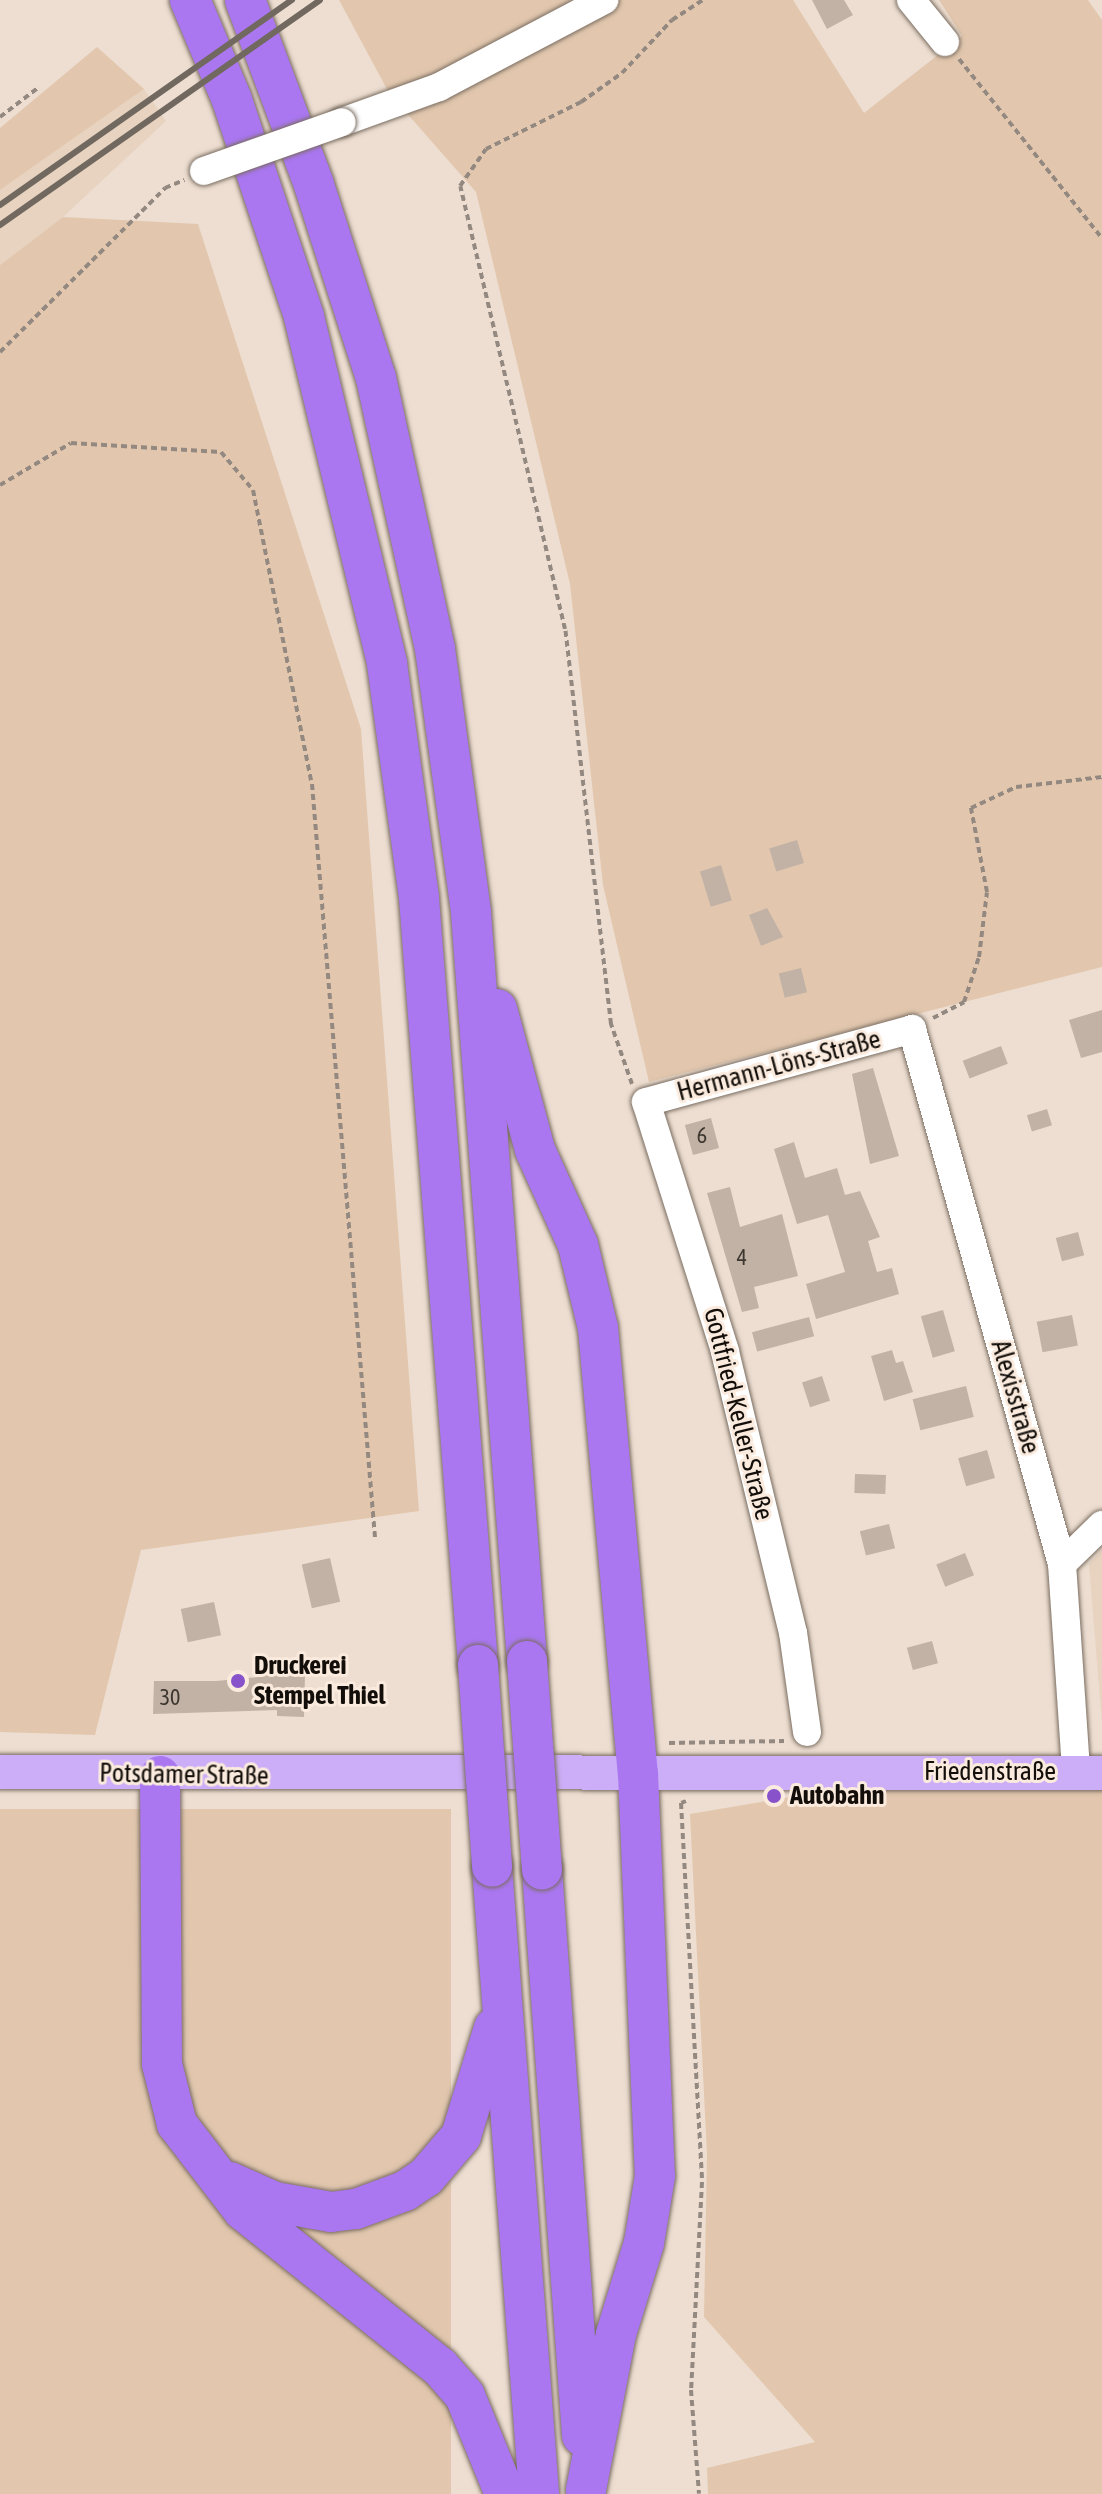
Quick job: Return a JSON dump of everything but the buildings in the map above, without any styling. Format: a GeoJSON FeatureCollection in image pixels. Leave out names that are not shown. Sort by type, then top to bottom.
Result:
{"type":"FeatureCollection","features":[{"type":"Feature","properties":{"kind":"highway"},"geometry":{"type":"LineString","coordinates":[[190,0],[232,100],[304,317],[387,664],[420,913],[539,2494]]}},
{"type":"Feature","properties":{"kind":"highway"},"geometry":{"type":"LineString","coordinates":[[245,0],[314,185],[376,378],[435,649],[471,913],[586,2492]]}},
{"type":"Feature","properties":{"kind":"highway"},"geometry":{"type":"LineString","coordinates":[[471,913],[535,1150],[590,1283],[638,1773],[655,2176],[644,2243],[616,2334],[586,2492]]}},
{"type":"Feature","properties":{"kind":"highway"},"geometry":{"type":"LineString","coordinates":[[160,1776],[162,2064],[177,2124],[211,2172],[270,2233],[403,2332],[440,2367],[465,2396],[505,2494]]}},
{"type":"Feature","properties":{"kind":"highway"},"geometry":{"type":"LineString","coordinates":[[211,2172],[252,2193],[303,2209],[356,2209],[405,2191],[426,2177],[461,2136],[473,2109],[501,1997]]}},
{"type":"Feature","properties":{"kind":"main road","name":"Potsdamer Straße"},"geometry":{"type":"LineString","coordinates":[[0,1772],[368,1776]]}},
{"type":"Feature","properties":{"kind":"main road","name":"Friedenstraße"},"geometry":{"type":"LineString","coordinates":[[368,1776],[1089,1773]]}},
{"type":"Feature","properties":{"kind":"street"},"geometry":{"type":"LineString","coordinates":[[204,171],[439,87],[604,0]]}},
{"type":"Feature","properties":{"kind":"street"},"geometry":{"type":"LineString","coordinates":[[911,0],[945,42]]}},
{"type":"Feature","properties":{"kind":"street","name":"Hermann-Löns-Straße"},"geometry":{"type":"LineString","coordinates":[[646,1102],[912,1029]]}},
{"type":"Feature","properties":{"kind":"street","name":"Alexisstraße"},"geometry":{"type":"LineString","coordinates":[[912,1029],[1062,1564],[1089,1773]]}},
{"type":"Feature","properties":{"kind":"street","name":"Gottfried-Keller-Straße"},"geometry":{"type":"LineString","coordinates":[[646,1102],[725,1351],[793,1633],[807,1732]]}},
{"type":"Feature","properties":{"kind":"street"},"geometry":{"type":"LineString","coordinates":[[1062,1564],[1102,1525]]}},
{"type":"Feature","properties":{"kind":"path"},"geometry":{"type":"LineString","coordinates":[[646,1102],[630,1081],[611,1024],[565,629],[460,186],[486,149],[581,102],[622,73],[672,20],[703,0]]}},
{"type":"Feature","properties":{"kind":"path"},"geometry":{"type":"LineString","coordinates":[[945,42],[1102,238]]}},
{"type":"Feature","properties":{"kind":"path"},"geometry":{"type":"LineString","coordinates":[[0,117],[39,87]]}},
{"type":"Feature","properties":{"kind":"path"},"geometry":{"type":"LineString","coordinates":[[0,352],[165,188],[204,171]]}},
{"type":"Feature","properties":{"kind":"path"},"geometry":{"type":"LineString","coordinates":[[0,485],[71,443],[221,452],[253,490],[312,784],[375,1538]]}},
{"type":"Feature","properties":{"kind":"path"},"geometry":{"type":"LineString","coordinates":[[912,1029],[964,1002],[979,957],[987,892],[971,808],[1016,787],[1102,777]]}},
{"type":"Feature","properties":{"kind":"path"},"geometry":{"type":"LineString","coordinates":[[691,1800],[681,1803],[702,2182],[691,2390],[699,2494]]}},
{"type":"Feature","properties":{"kind":"shaded area"},"geometry":{"type":"Polygon","coordinates":[[[339,0],[793,0],[864,113],[962,36],[939,0],[1088,0],[1102,20],[1102,967],[649,1082],[603,885],[570,584],[476,192],[389,93],[339,0]]]}},
{"type":"Feature","properties":{"kind":"shaded area"},"geometry":{"type":"Polygon","coordinates":[[[97,47],[144,89],[0,190],[0,128],[97,47]]]}},
{"type":"Feature","properties":{"kind":"shaded area"},"geometry":{"type":"Polygon","coordinates":[[[144,89],[166,121],[63,217],[0,265],[0,190],[144,89]]]}},
{"type":"Feature","properties":{"kind":"shaded area"},"geometry":{"type":"Polygon","coordinates":[[[63,217],[198,224],[361,729],[419,1511],[141,1550],[95,1735],[0,1732],[0,265],[63,217]]]}},
{"type":"Feature","properties":{"kind":"shaded area"},"geometry":{"type":"Polygon","coordinates":[[[1102,1550],[1102,1723],[1089,1564],[1102,1550]]]}},
{"type":"Feature","properties":{"kind":"shaded area"},"geometry":{"type":"Polygon","coordinates":[[[885,1781],[1102,1789],[1102,2494],[708,2494],[707,2468],[815,2442],[704,2317],[707,2154],[690,1814],[885,1781]]]}},
{"type":"Feature","properties":{"kind":"shaded area"},"geometry":{"type":"Polygon","coordinates":[[[0,1809],[451,1809],[451,2494],[0,2494],[0,1809]]]}},
{"type":"Feature","properties":{"kind":"railway"},"geometry":{"type":"LineString","coordinates":[[0,205],[292,0]]}},
{"type":"Feature","properties":{"kind":"railway"},"geometry":{"type":"LineString","coordinates":[[0,225],[320,0]]}},
{"type":"Feature","properties":{"kind":"place","name":"Druckerei Stempel Thiel"},"geometry":{"type":"Point","coordinates":[238,1681]}},
{"type":"Feature","properties":{"kind":"place","name":"Autobahn"},"geometry":{"type":"Point","coordinates":[774,1796]}}]}
